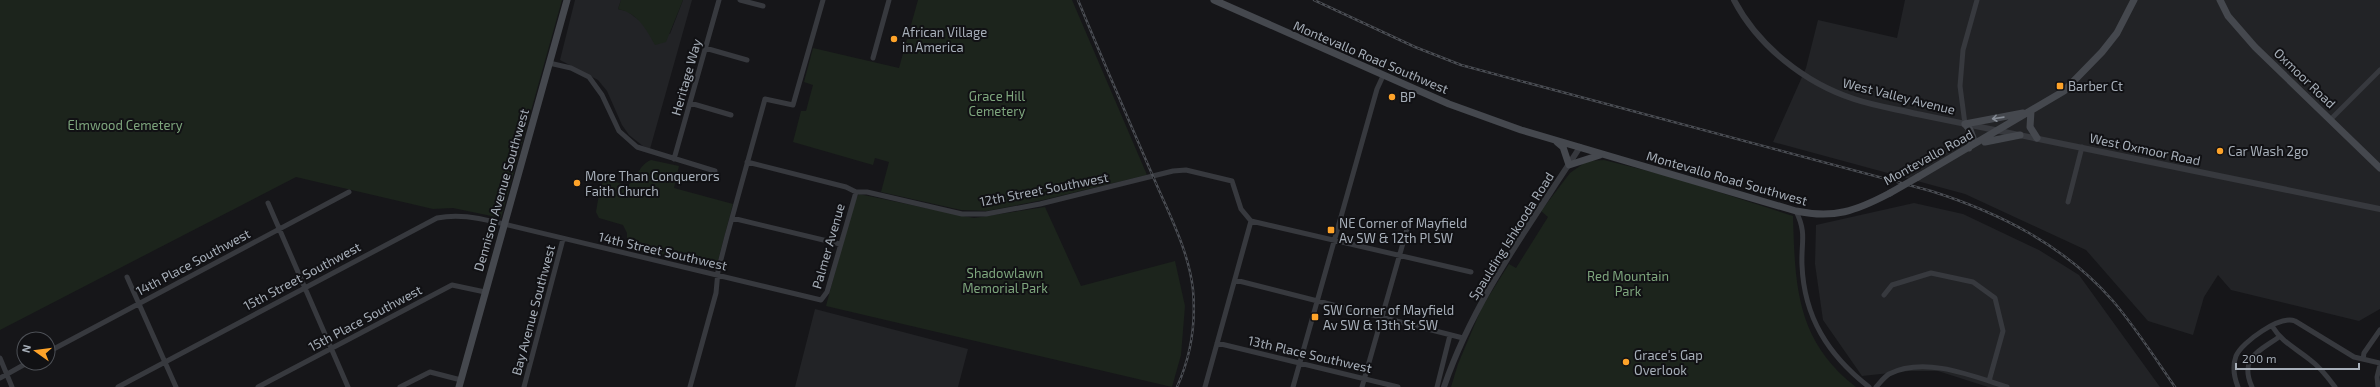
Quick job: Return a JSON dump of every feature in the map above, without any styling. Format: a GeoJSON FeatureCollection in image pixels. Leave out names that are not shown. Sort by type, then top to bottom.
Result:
{"type":"FeatureCollection","features":[{"type":"Feature","properties":{"kind":"main road","name":"Dennison Avenue Southwest"},"geometry":{"type":"LineString","coordinates":[[460,383],[567,0]]}},
{"type":"Feature","properties":{"kind":"main road","name":"Montevallo Road Southwest"},"geometry":{"type":"LineString","coordinates":[[1214,0],[1449,104],[1520,130],[1556,140]]}},
{"type":"Feature","properties":{"kind":"main road","name":"Montevallo Road"},"geometry":{"type":"LineString","coordinates":[[1868,204],[2000,131],[2064,91],[2100,54],[2117,33],[2134,0]]}},
{"type":"Feature","properties":{"kind":"main road","name":"Oxmoor Road"},"geometry":{"type":"LineString","coordinates":[[2220,0],[2228,16],[2243,34],[2380,168]]}},
{"type":"Feature","properties":{"kind":"main road"},"geometry":{"type":"LineString","coordinates":[[1969,148],[1973,138],[1965,124],[2031,111],[2030,127],[2037,138]]}},
{"type":"Feature","properties":{"kind":"main road"},"geometry":{"type":"LineString","coordinates":[[1977,144],[2020,135]]}},
{"type":"Feature","properties":{"kind":"main road"},"geometry":{"type":"LineString","coordinates":[[1556,140],[1580,147]]}},
{"type":"Feature","properties":{"kind":"main road"},"geometry":{"type":"LineString","coordinates":[[1556,140],[1563,147],[1569,164],[1592,156],[1605,155]]}},
{"type":"Feature","properties":{"kind":"main road","name":"Montevallo Road Southwest"},"geometry":{"type":"LineString","coordinates":[[1580,147],[1796,211],[1817,215],[1841,213],[1868,204]]}},
{"type":"Feature","properties":{"kind":"street","name":"Heritage Way"},"geometry":{"type":"LineString","coordinates":[[674,159],[719,0]]}},
{"type":"Feature","properties":{"kind":"street"},"geometry":{"type":"LineString","coordinates":[[740,0],[762,6]]}},
{"type":"Feature","properties":{"kind":"street"},"geometry":{"type":"LineString","coordinates":[[690,387],[716,293],[718,275],[732,218],[765,99],[794,105],[823,0]]}},
{"type":"Feature","properties":{"kind":"street"},"geometry":{"type":"LineString","coordinates":[[872,58],[889,0]]}},
{"type":"Feature","properties":{"kind":"street","name":"West Valley Avenue"},"geometry":{"type":"LineString","coordinates":[[1734,0],[1742,16],[1776,54],[1807,77],[1855,100],[2000,131]]}},
{"type":"Feature","properties":{"kind":"street"},"geometry":{"type":"LineString","coordinates":[[1965,124],[1960,86],[1963,50],[1977,0]]}},
{"type":"Feature","properties":{"kind":"street"},"geometry":{"type":"LineString","coordinates":[[705,48],[747,60]]}},
{"type":"Feature","properties":{"kind":"street"},"geometry":{"type":"LineString","coordinates":[[549,63],[571,68],[588,77],[602,94],[619,130],[637,147],[715,171]]}},
{"type":"Feature","properties":{"kind":"street"},"geometry":{"type":"LineString","coordinates":[[2330,120],[2380,70]]}},
{"type":"Feature","properties":{"kind":"street"},"geometry":{"type":"LineString","coordinates":[[1293,387],[1377,89],[1383,76]]}},
{"type":"Feature","properties":{"kind":"street"},"geometry":{"type":"LineString","coordinates":[[690,103],[731,115]]}},
{"type":"Feature","properties":{"kind":"street","name":"West Oxmoor Road"},"geometry":{"type":"LineString","coordinates":[[2000,131],[2380,208]]}},
{"type":"Feature","properties":{"kind":"street","name":"Spaulding Ishkooda Road"},"geometry":{"type":"LineString","coordinates":[[1444,387],[1463,338],[1480,304],[1530,222],[1580,147]]}},
{"type":"Feature","properties":{"kind":"street"},"geometry":{"type":"LineString","coordinates":[[2068,202],[2082,147]]}},
{"type":"Feature","properties":{"kind":"street","name":"12th Street Southwest"},"geometry":{"type":"LineString","coordinates":[[747,162],[846,187],[856,192],[867,192],[962,214],[986,214],[1038,204],[1173,171],[1186,170],[1232,181],[1241,209],[1251,221]]}},
{"type":"Feature","properties":{"kind":"street","name":"14th Place Southwest"},"geometry":{"type":"LineString","coordinates":[[56,348],[349,192]]}},
{"type":"Feature","properties":{"kind":"street","name":"Palmer Avenue"},"geometry":{"type":"LineString","coordinates":[[817,300],[824,299],[827,292],[856,192]]}},
{"type":"Feature","properties":{"kind":"street"},"geometry":{"type":"LineString","coordinates":[[268,203],[348,387]]}},
{"type":"Feature","properties":{"kind":"street"},"geometry":{"type":"LineString","coordinates":[[1796,211],[1804,226],[1801,263],[1803,287],[1813,322],[1839,360],[1869,387]]}},
{"type":"Feature","properties":{"kind":"street","name":"15th Street Southwest"},"geometry":{"type":"LineString","coordinates":[[118,387],[305,286],[437,218],[460,214],[504,224]]}},
{"type":"Feature","properties":{"kind":"street"},"geometry":{"type":"LineString","coordinates":[[732,218],[840,244]]}},
{"type":"Feature","properties":{"kind":"street"},"geometry":{"type":"LineString","coordinates":[[1205,387],[1251,221],[1471,272]]}},
{"type":"Feature","properties":{"kind":"street","name":"14th Street Southwest"},"geometry":{"type":"LineString","coordinates":[[504,224],[817,300]]}},
{"type":"Feature","properties":{"kind":"street"},"geometry":{"type":"LineString","coordinates":[[1362,387],[1380,318],[1407,229]]}},
{"type":"Feature","properties":{"kind":"street","name":"Bay Avenue Southwest"},"geometry":{"type":"LineString","coordinates":[[524,387],[564,239]]}},
{"type":"Feature","properties":{"kind":"street"},"geometry":{"type":"LineString","coordinates":[[1884,295],[1892,285],[1931,273],[1974,282],[1995,298],[2003,331],[1989,381]]}},
{"type":"Feature","properties":{"kind":"street"},"geometry":{"type":"LineString","coordinates":[[127,277],[176,387]]}},
{"type":"Feature","properties":{"kind":"street"},"geometry":{"type":"LineString","coordinates":[[1235,280],[1463,338]]}},
{"type":"Feature","properties":{"kind":"street","name":"15th Place Southwest"},"geometry":{"type":"LineString","coordinates":[[258,387],[452,284],[485,292]]}},
{"type":"Feature","properties":{"kind":"street"},"geometry":{"type":"LineString","coordinates":[[2238,387],[2234,376],[2236,356],[2242,347],[2280,320],[2291,319],[2354,357],[2380,364],[2377,377],[2378,387]]}},
{"type":"Feature","properties":{"kind":"street"},"geometry":{"type":"LineString","coordinates":[[2272,326],[2279,337],[2310,359],[2327,375],[2332,386]]}},
{"type":"Feature","properties":{"kind":"street"},"geometry":{"type":"LineString","coordinates":[[2363,359],[2364,353],[2380,330]]}},
{"type":"Feature","properties":{"kind":"street"},"geometry":{"type":"LineString","coordinates":[[1437,387],[1450,334]]}},
{"type":"Feature","properties":{"kind":"street"},"geometry":{"type":"LineString","coordinates":[[2252,387],[2247,370],[2250,358],[2279,337]]}},
{"type":"Feature","properties":{"kind":"street","name":"13th Place Southwest"},"geometry":{"type":"LineString","coordinates":[[1218,343],[1398,387]]}},
{"type":"Feature","properties":{"kind":"street"},"geometry":{"type":"LineString","coordinates":[[0,358],[12,387]]}},
{"type":"Feature","properties":{"kind":"street"},"geometry":{"type":"LineString","coordinates":[[1876,387],[1889,375],[1910,368],[1940,368],[2007,387]]}},
{"type":"Feature","properties":{"kind":"street"},"geometry":{"type":"LineString","coordinates":[[0,378],[16,369]]}},
{"type":"Feature","properties":{"kind":"street"},"geometry":{"type":"LineString","coordinates":[[400,387],[430,372],[460,383]]}},
{"type":"Feature","properties":{"kind":"shaded area"},"geometry":{"type":"Polygon","coordinates":[[[575,0],[621,0],[618,9],[627,11],[643,23],[670,34],[683,0],[692,0],[650,149],[643,146],[629,135],[622,125],[607,91],[598,80],[560,60],[575,0]]]}},
{"type":"Feature","properties":{"kind":"shaded area"},"geometry":{"type":"Polygon","coordinates":[[[1905,0],[2380,0],[2380,309],[2359,321],[2231,290],[2218,275],[2204,297],[2193,335],[2148,321],[2086,250],[1965,194],[1773,142],[1806,68],[1818,20],[1897,38],[1905,0]]]}},
{"type":"Feature","properties":{"kind":"shaded area"},"geometry":{"type":"Polygon","coordinates":[[[1914,203],[1963,214],[2039,250],[2079,275],[2160,387],[1988,387],[1938,371],[1909,371],[1862,376],[1823,320],[1815,264],[1816,225],[1914,203]]]}},
{"type":"Feature","properties":{"kind":"shaded area"},"geometry":{"type":"Polygon","coordinates":[[[815,309],[968,349],[958,387],[795,387],[815,309]]]}},
{"type":"Feature","properties":{"kind":"green space","name":"Elmwood Cemetery"},"geometry":{"type":"Polygon","coordinates":[[[0,0],[562,0],[501,218],[453,208],[433,209],[296,177],[0,330],[0,0]]]}},
{"type":"Feature","properties":{"kind":"green space"},"geometry":{"type":"Polygon","coordinates":[[[621,0],[683,0],[666,42],[655,45],[641,22],[631,14],[618,9],[621,0]]]}},
{"type":"Feature","properties":{"kind":"green space","name":"Grace Hill Cemetery"},"geometry":{"type":"Polygon","coordinates":[[[918,0],[1072,0],[1147,175],[1043,200],[987,211],[961,210],[881,192],[889,162],[875,158],[873,165],[793,142],[801,111],[806,111],[813,85],[804,82],[813,48],[899,68],[918,0]]]}},
{"type":"Feature","properties":{"kind":"green space"},"geometry":{"type":"Polygon","coordinates":[[[651,160],[679,166],[674,188],[733,204],[716,268],[627,248],[627,233],[623,225],[599,218],[596,212],[600,188],[605,178],[627,186],[634,180],[643,165],[651,160]]]}},
{"type":"Feature","properties":{"kind":"green space","name":"Red Mountain Park"},"geometry":{"type":"Polygon","coordinates":[[[1604,160],[1672,177],[1793,216],[1795,265],[1798,288],[1810,331],[1821,351],[1836,369],[1856,387],[1451,387],[1458,364],[1482,307],[1509,264],[1516,268],[1548,217],[1541,211],[1570,173],[1587,161],[1604,160]]]}},
{"type":"Feature","properties":{"kind":"green space","name":"Shadowlawn Memorial Park"},"geometry":{"type":"Polygon","coordinates":[[[859,194],[974,218],[1045,207],[1081,286],[1175,261],[1185,306],[1181,355],[1172,387],[826,306],[854,201],[859,194]]]}},
{"type":"Feature","properties":{"kind":"railway"},"geometry":{"type":"LineString","coordinates":[[1078,0],[1173,221],[1191,276],[1194,303],[1193,327],[1186,364],[1177,387]]}},
{"type":"Feature","properties":{"kind":"railway"},"geometry":{"type":"LineString","coordinates":[[1314,0],[1415,47],[1461,65],[1931,191],[1982,210],[2030,233],[2074,263],[2094,281],[2130,322],[2175,387]]}},
{"type":"Feature","properties":{"kind":"place","name":"African Village in America"},"geometry":{"type":"Point","coordinates":[894,39]}},
{"type":"Feature","properties":{"kind":"place","name":"Barber Ct"},"geometry":{"type":"Point","coordinates":[2060,86]}},
{"type":"Feature","properties":{"kind":"place","name":"BP"},"geometry":{"type":"Point","coordinates":[1392,97]}},
{"type":"Feature","properties":{"kind":"place","name":"Car Wash 2go"},"geometry":{"type":"Point","coordinates":[2220,151]}},
{"type":"Feature","properties":{"kind":"place","name":"More Than Conquerors Faith Church"},"geometry":{"type":"Point","coordinates":[577,183]}},
{"type":"Feature","properties":{"kind":"place","name":"NE Corner of Mayfield Av SW & 12th Pl SW"},"geometry":{"type":"Point","coordinates":[1331,230]}},
{"type":"Feature","properties":{"kind":"place","name":"SW Corner of Mayfield Av SW & 13th St SW"},"geometry":{"type":"Point","coordinates":[1315,317]}},
{"type":"Feature","properties":{"kind":"place","name":"Grace's Gap Overlook"},"geometry":{"type":"Point","coordinates":[1626,362]}}]}
